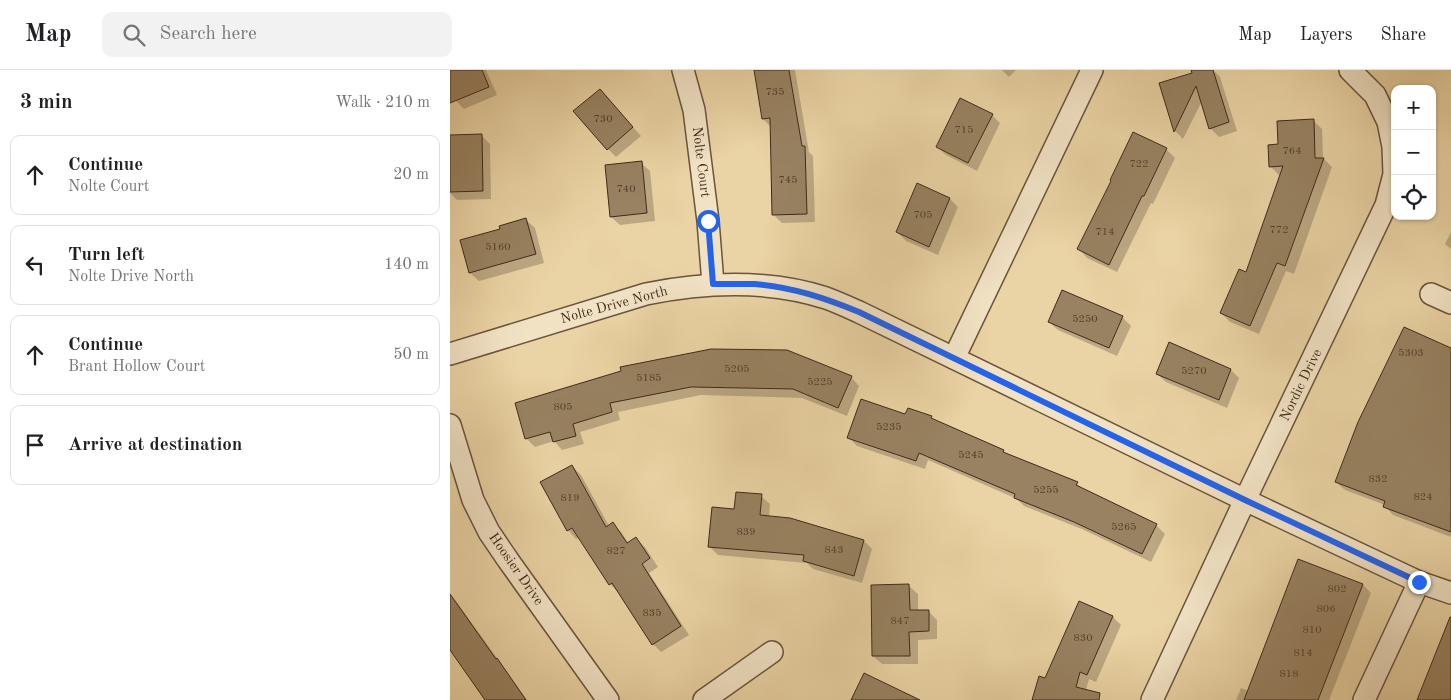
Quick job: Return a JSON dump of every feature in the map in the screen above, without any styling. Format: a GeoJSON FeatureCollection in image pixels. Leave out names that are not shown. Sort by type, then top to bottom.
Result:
{"type":"FeatureCollection","features":[{"type":"Feature","properties":{"kind":"street","name":"Nolte Court"},"geometry":{"type":"LineString","coordinates":[[683,70],[694,110],[708,221],[713,284]]}},
{"type":"Feature","properties":{"kind":"street"},"geometry":{"type":"LineString","coordinates":[[954,358],[1092,70]]}},
{"type":"Feature","properties":{"kind":"street","name":"Nordic Drive"},"geometry":{"type":"LineString","coordinates":[[1152,700],[1245,500],[1386,206],[1394,174],[1388,122],[1375,95],[1350,70]]}},
{"type":"Feature","properties":{"kind":"street","name":"Nolte Drive North"},"geometry":{"type":"LineString","coordinates":[[450,354],[646,294],[713,284],[756,284],[791,289],[827,299],[859,312],[1245,500],[1419,582],[1451,593]]}},
{"type":"Feature","properties":{"kind":"street"},"geometry":{"type":"LineString","coordinates":[[1431,294],[1451,303]]}},
{"type":"Feature","properties":{"kind":"street","name":"Hoosier Drive"},"geometry":{"type":"LineString","coordinates":[[450,425],[473,500],[489,532],[608,700]]}},
{"type":"Feature","properties":{"kind":"street"},"geometry":{"type":"LineString","coordinates":[[1364,700],[1419,582]]}},
{"type":"Feature","properties":{"kind":"street"},"geometry":{"type":"LineString","coordinates":[[704,700],[772,652]]}},
{"type":"Feature","properties":{"kind":"building"},"geometry":{"type":"Polygon","coordinates":[[[450,70],[482,70],[489,87],[450,103],[450,70]]]}},
{"type":"Feature","properties":{"kind":"building"},"geometry":{"type":"Polygon","coordinates":[[[754,70],[789,70],[802,146],[805,146],[807,214],[772,215],[770,118],[762,119],[754,70]]]}},
{"type":"Feature","properties":{"kind":"building"},"geometry":{"type":"Polygon","coordinates":[[[1191,70],[1213,70],[1229,122],[1209,129],[1196,86],[1174,132],[1159,83],[1192,73],[1191,70]]]}},
{"type":"Feature","properties":{"kind":"building"},"geometry":{"type":"Polygon","coordinates":[[[600,89],[633,127],[607,150],[573,111],[600,89]]]}},
{"type":"Feature","properties":{"kind":"building"},"geometry":{"type":"Polygon","coordinates":[[[960,98],[993,114],[968,163],[936,147],[960,98]]]}},
{"type":"Feature","properties":{"kind":"building"},"geometry":{"type":"Polygon","coordinates":[[[1314,119],[1315,158],[1324,158],[1285,266],[1277,263],[1250,326],[1220,313],[1239,269],[1246,272],[1283,166],[1269,167],[1268,145],[1278,144],[1277,121],[1314,119]]]}},
{"type":"Feature","properties":{"kind":"building"},"geometry":{"type":"Polygon","coordinates":[[[1133,132],[1167,148],[1109,265],[1077,249],[1133,132]]]}},
{"type":"Feature","properties":{"kind":"building"},"geometry":{"type":"Polygon","coordinates":[[[482,134],[483,191],[450,192],[450,135],[482,134]]]}},
{"type":"Feature","properties":{"kind":"building"},"geometry":{"type":"Polygon","coordinates":[[[642,161],[647,213],[610,217],[605,165],[642,161]]]}},
{"type":"Feature","properties":{"kind":"building"},"geometry":{"type":"Polygon","coordinates":[[[917,183],[950,198],[929,247],[896,232],[917,183]]]}},
{"type":"Feature","properties":{"kind":"building"},"geometry":{"type":"Polygon","coordinates":[[[526,218],[536,254],[469,273],[460,240],[500,229],[499,226],[526,218]]]}},
{"type":"Feature","properties":{"kind":"building"},"geometry":{"type":"Polygon","coordinates":[[[1062,290],[1123,316],[1109,348],[1048,322],[1062,290]]]}},
{"type":"Feature","properties":{"kind":"building"},"geometry":{"type":"Polygon","coordinates":[[[1404,327],[1451,348],[1451,532],[1383,507],[1385,501],[1335,482],[1358,422],[1404,327]]]}},
{"type":"Feature","properties":{"kind":"building"},"geometry":{"type":"Polygon","coordinates":[[[1169,342],[1231,369],[1219,400],[1156,374],[1169,342]]]}},
{"type":"Feature","properties":{"kind":"building"},"geometry":{"type":"Polygon","coordinates":[[[711,349],[787,350],[852,376],[838,408],[793,389],[691,387],[610,403],[612,412],[573,424],[576,436],[553,442],[550,432],[525,439],[515,403],[621,371],[620,367],[711,349]]]}},
{"type":"Feature","properties":{"kind":"building"},"geometry":{"type":"Polygon","coordinates":[[[861,399],[905,414],[908,408],[932,416],[931,418],[1004,450],[1003,452],[1078,482],[1076,485],[1157,524],[1142,554],[1074,522],[1014,498],[1015,494],[919,453],[916,461],[847,438],[861,399]]]}},
{"type":"Feature","properties":{"kind":"building"},"geometry":{"type":"Polygon","coordinates":[[[572,465],[606,527],[613,522],[627,543],[636,537],[650,558],[642,564],[681,626],[652,645],[612,583],[609,585],[572,528],[567,531],[540,482],[572,465]]]}},
{"type":"Feature","properties":{"kind":"building"},"geometry":{"type":"Polygon","coordinates":[[[736,492],[762,494],[760,515],[790,518],[864,540],[854,576],[803,561],[804,555],[708,547],[712,507],[734,509],[736,492]]]}},
{"type":"Feature","properties":{"kind":"building"},"geometry":{"type":"Polygon","coordinates":[[[1298,559],[1363,584],[1318,700],[1244,700],[1298,559]]]}},
{"type":"Feature","properties":{"kind":"building"},"geometry":{"type":"Polygon","coordinates":[[[909,584],[910,610],[929,610],[929,631],[909,632],[910,656],[872,656],[871,585],[909,584]]]}},
{"type":"Feature","properties":{"kind":"building"},"geometry":{"type":"Polygon","coordinates":[[[450,594],[526,700],[485,700],[450,650],[450,594]]]}},
{"type":"Feature","properties":{"kind":"building"},"geometry":{"type":"Polygon","coordinates":[[[1079,601],[1113,616],[1087,675],[1080,672],[1076,687],[1100,693],[1099,700],[1032,700],[1039,676],[1045,678],[1079,601]]]}},
{"type":"Feature","properties":{"kind":"building"},"geometry":{"type":"Polygon","coordinates":[[[1450,617],[1451,700],[1417,700],[1450,617]]]}},
{"type":"Feature","properties":{"kind":"building"},"geometry":{"type":"Polygon","coordinates":[[[864,673],[920,700],[851,700],[864,673]]]}},
{"type":"Feature","properties":{"kind":"route"},"geometry":{"type":"LineString","coordinates":[[708,221],[713,284],[756,284],[791,289],[827,299],[859,312],[1245,500],[1419,582]]}}]}
